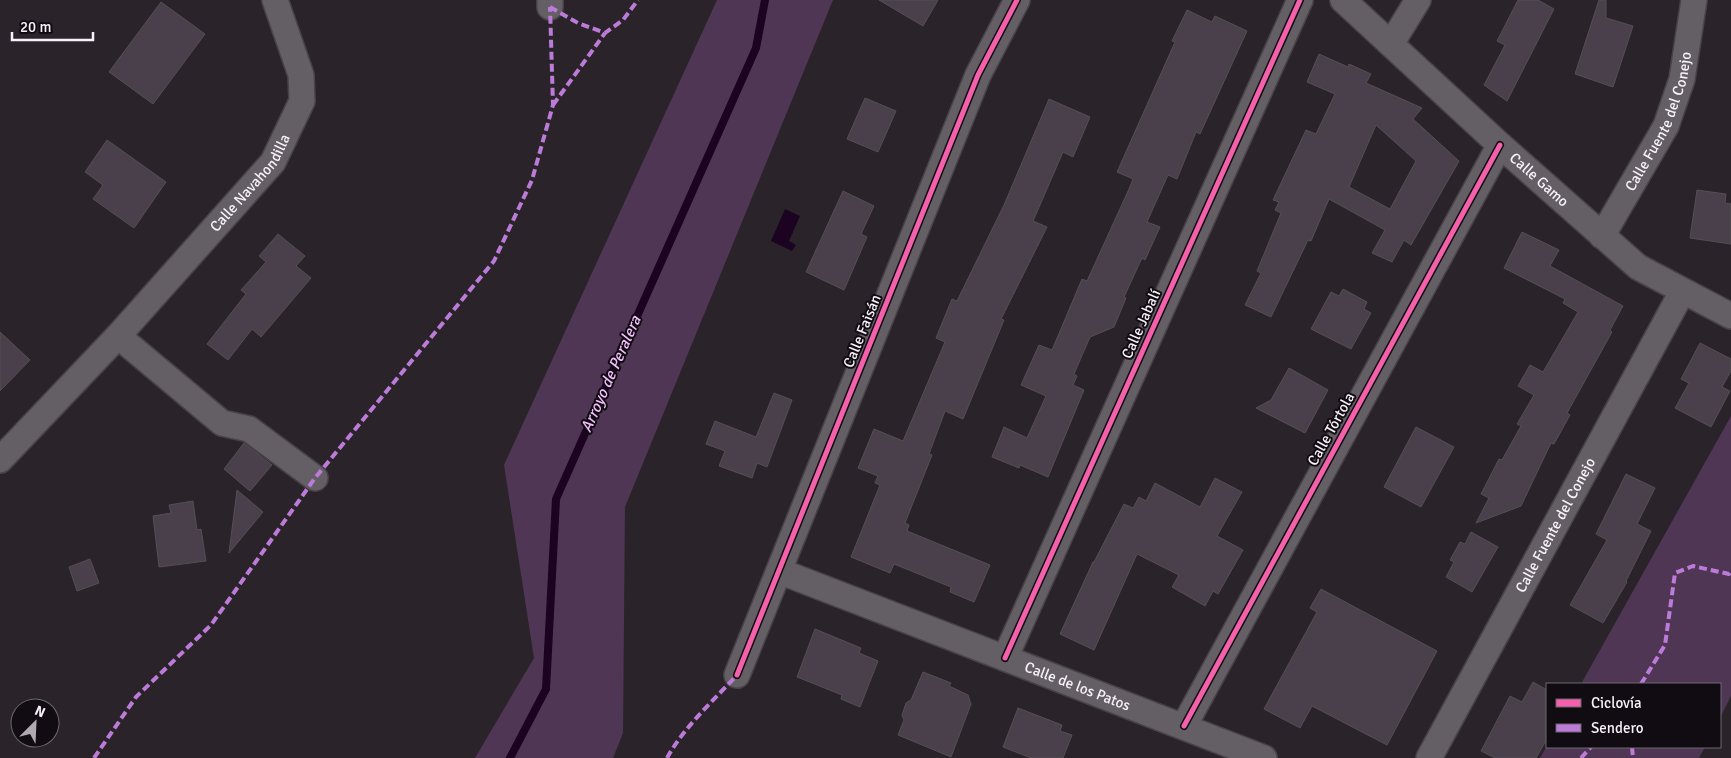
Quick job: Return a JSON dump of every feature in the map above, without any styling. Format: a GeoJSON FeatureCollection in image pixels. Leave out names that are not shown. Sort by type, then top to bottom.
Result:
{"type":"FeatureCollection","features":[{"type":"Feature","properties":{"kind":"street","name":"Calle Navahondilla"},"geometry":{"type":"LineString","coordinates":[[0,460],[118,336],[273,162],[302,101],[301,76],[275,0]]}},
{"type":"Feature","properties":{"kind":"street","name":"Calle Faisán"},"geometry":{"type":"LineString","coordinates":[[737,675],[978,76],[1017,0]]}},
{"type":"Feature","properties":{"kind":"street","name":"Calle Jabalí"},"geometry":{"type":"LineString","coordinates":[[1005,658],[1300,0]]}},
{"type":"Feature","properties":{"kind":"street","name":"Calle Gamo"},"geometry":{"type":"LineString","coordinates":[[1343,0],[1638,267],[1682,292],[1731,316]]}},
{"type":"Feature","properties":{"kind":"street"},"geometry":{"type":"LineString","coordinates":[[1391,44],[1418,0]]}},
{"type":"Feature","properties":{"kind":"street","name":"Calle Fuente del Conejo"},"geometry":{"type":"LineString","coordinates":[[1602,236],[1666,126],[1682,79],[1694,0]]}},
{"type":"Feature","properties":{"kind":"street","name":"Calle Tórtola"},"geometry":{"type":"LineString","coordinates":[[1184,726],[1500,144]]}},
{"type":"Feature","properties":{"kind":"street","name":"Calle Fuente del Conejo"},"geometry":{"type":"LineString","coordinates":[[1429,758],[1682,292]]}},
{"type":"Feature","properties":{"kind":"street"},"geometry":{"type":"LineString","coordinates":[[118,336],[222,423],[249,429],[315,478]]}},
{"type":"Feature","properties":{"kind":"street","name":"Calle de los Patos"},"geometry":{"type":"LineString","coordinates":[[779,571],[1264,758]]}},
{"type":"Feature","properties":{"kind":"shaded area"},"geometry":{"type":"Polygon","coordinates":[[[717,0],[833,0],[625,507],[623,733],[613,758],[475,758],[534,658],[504,465],[717,0]]]}},
{"type":"Feature","properties":{"kind":"shaded area"},"geometry":{"type":"Polygon","coordinates":[[[785,209],[800,216],[789,241],[796,245],[792,251],[771,241],[785,209]]]}},
{"type":"Feature","properties":{"kind":"shaded area"},"geometry":{"type":"Polygon","coordinates":[[[1731,416],[1731,696],[1721,716],[1721,683],[1582,683],[1731,416]]]}},
{"type":"Feature","properties":{"kind":"shaded area"},"geometry":{"type":"Polygon","coordinates":[[[1546,748],[1704,748],[1699,758],[1540,758],[1546,748]]]}},
{"type":"Feature","properties":{"kind":"building"},"geometry":{"type":"Polygon","coordinates":[[[879,0],[938,0],[923,26],[879,0]]]}},
{"type":"Feature","properties":{"kind":"building"},"geometry":{"type":"Polygon","coordinates":[[[1518,0],[1538,0],[1554,9],[1507,101],[1484,85],[1505,45],[1497,41],[1518,0]]]}},
{"type":"Feature","properties":{"kind":"building"},"geometry":{"type":"Polygon","coordinates":[[[1599,0],[1606,0],[1606,18],[1633,26],[1613,87],[1575,74],[1599,0]]]}},
{"type":"Feature","properties":{"kind":"building"},"geometry":{"type":"Polygon","coordinates":[[[161,2],[205,34],[153,104],[109,72],[161,2]]]}},
{"type":"Feature","properties":{"kind":"building"},"geometry":{"type":"Polygon","coordinates":[[[1187,10],[1212,22],[1215,16],[1247,31],[1200,134],[1196,132],[1177,179],[1168,175],[1147,222],[1160,227],[1145,260],[1142,258],[1124,297],[1126,298],[1114,327],[1090,337],[1074,374],[1077,376],[1073,385],[1084,390],[1048,477],[1020,465],[1019,468],[992,457],[1004,427],[1027,438],[1046,396],[1021,385],[1039,345],[1052,350],[1082,279],[1087,281],[1129,189],[1133,179],[1117,172],[1175,42],[1172,41],[1187,10]]]}},
{"type":"Feature","properties":{"kind":"building"},"geometry":{"type":"Polygon","coordinates":[[[1319,54],[1348,67],[1349,64],[1371,74],[1366,83],[1422,108],[1413,119],[1459,161],[1411,245],[1404,240],[1392,262],[1372,253],[1385,230],[1329,199],[1311,241],[1308,240],[1271,317],[1245,305],[1261,273],[1257,271],[1281,213],[1275,210],[1279,202],[1273,200],[1306,130],[1316,134],[1335,94],[1307,82],[1319,54]],[[1376,125],[1349,187],[1390,209],[1416,161],[1376,125]]]}},
{"type":"Feature","properties":{"kind":"building"},"geometry":{"type":"Polygon","coordinates":[[[865,98],[896,111],[878,152],[847,139],[865,98]]]}},
{"type":"Feature","properties":{"kind":"building"},"geometry":{"type":"Polygon","coordinates":[[[1049,99],[1090,117],[1073,157],[1063,152],[1033,221],[1047,227],[1001,319],[1004,320],[963,419],[945,411],[929,454],[932,455],[905,523],[909,525],[907,531],[990,565],[974,602],[950,592],[951,587],[894,564],[890,573],[851,557],[880,485],[875,483],[878,476],[858,468],[874,429],[903,441],[945,342],[936,338],[952,299],[957,301],[1004,205],[1049,99]]]}},
{"type":"Feature","properties":{"kind":"building"},"geometry":{"type":"Polygon","coordinates":[[[107,140],[166,182],[134,228],[93,199],[103,185],[85,172],[107,140]]]}},
{"type":"Feature","properties":{"kind":"building"},"geometry":{"type":"Polygon","coordinates":[[[1697,190],[1726,194],[1725,203],[1731,204],[1731,244],[1690,238],[1697,190]]]}},
{"type":"Feature","properties":{"kind":"building"},"geometry":{"type":"Polygon","coordinates":[[[843,191],[874,206],[861,234],[867,237],[844,290],[806,272],[843,191]]]}},
{"type":"Feature","properties":{"kind":"building"},"geometry":{"type":"Polygon","coordinates":[[[1522,232],[1559,250],[1550,266],[1623,306],[1610,330],[1612,332],[1567,413],[1570,415],[1554,444],[1551,443],[1521,506],[1476,523],[1489,498],[1481,494],[1499,459],[1502,460],[1521,426],[1517,424],[1534,395],[1518,386],[1530,365],[1543,372],[1578,312],[1563,303],[1565,299],[1504,268],[1522,232]]]}},
{"type":"Feature","properties":{"kind":"building"},"geometry":{"type":"Polygon","coordinates":[[[278,234],[305,256],[296,266],[311,278],[261,337],[252,329],[228,360],[207,344],[246,294],[241,290],[266,262],[259,256],[278,234]]]}},
{"type":"Feature","properties":{"kind":"building"},"geometry":{"type":"Polygon","coordinates":[[[1343,289],[1367,302],[1364,309],[1371,313],[1351,349],[1311,329],[1331,292],[1339,296],[1343,289]]]}},
{"type":"Feature","properties":{"kind":"building"},"geometry":{"type":"Polygon","coordinates":[[[0,332],[30,360],[0,391],[0,332]]]}},
{"type":"Feature","properties":{"kind":"building"},"geometry":{"type":"Polygon","coordinates":[[[1700,343],[1731,359],[1731,371],[1722,387],[1730,391],[1711,427],[1675,408],[1689,383],[1681,379],[1700,343]]]}},
{"type":"Feature","properties":{"kind":"building"},"geometry":{"type":"Polygon","coordinates":[[[1289,368],[1328,390],[1305,433],[1256,408],[1271,400],[1289,368]]]}},
{"type":"Feature","properties":{"kind":"building"},"geometry":{"type":"Polygon","coordinates":[[[774,393],[792,400],[767,467],[757,463],[752,478],[719,466],[725,451],[706,444],[715,421],[756,437],[774,393]]]}},
{"type":"Feature","properties":{"kind":"building"},"geometry":{"type":"Polygon","coordinates":[[[1416,427],[1454,447],[1421,507],[1384,487],[1416,427]]]}},
{"type":"Feature","properties":{"kind":"building"},"geometry":{"type":"Polygon","coordinates":[[[244,443],[272,465],[250,491],[224,469],[244,443]]]}},
{"type":"Feature","properties":{"kind":"building"},"geometry":{"type":"Polygon","coordinates":[[[1626,474],[1655,488],[1637,524],[1651,531],[1627,582],[1603,623],[1570,605],[1607,540],[1596,534],[1626,474]]]}},
{"type":"Feature","properties":{"kind":"building"},"geometry":{"type":"Polygon","coordinates":[[[1215,478],[1242,492],[1217,536],[1243,550],[1218,594],[1213,591],[1205,606],[1172,587],[1179,575],[1137,554],[1094,650],[1060,634],[1093,562],[1124,504],[1133,508],[1139,497],[1146,501],[1155,483],[1200,507],[1215,478]]]}},
{"type":"Feature","properties":{"kind":"building"},"geometry":{"type":"Polygon","coordinates":[[[237,490],[263,512],[229,553],[237,490]]]}},
{"type":"Feature","properties":{"kind":"building"},"geometry":{"type":"Polygon","coordinates":[[[193,501],[197,530],[201,529],[206,561],[159,567],[153,516],[171,513],[169,505],[193,501]]]}},
{"type":"Feature","properties":{"kind":"building"},"geometry":{"type":"Polygon","coordinates":[[[1471,532],[1498,547],[1472,592],[1446,577],[1454,562],[1450,560],[1460,542],[1465,544],[1471,532]]]}},
{"type":"Feature","properties":{"kind":"building"},"geometry":{"type":"Polygon","coordinates":[[[90,559],[99,583],[77,591],[69,567],[90,559]]]}},
{"type":"Feature","properties":{"kind":"building"},"geometry":{"type":"Polygon","coordinates":[[[1321,589],[1437,651],[1387,745],[1312,706],[1300,728],[1264,709],[1317,612],[1310,608],[1321,589]]]}},
{"type":"Feature","properties":{"kind":"building"},"geometry":{"type":"Polygon","coordinates":[[[815,629],[861,648],[859,653],[878,661],[860,707],[841,699],[842,695],[797,677],[815,629]]]}},
{"type":"Feature","properties":{"kind":"building"},"geometry":{"type":"Polygon","coordinates":[[[923,672],[951,683],[949,686],[968,695],[971,704],[951,757],[898,735],[904,720],[902,715],[906,703],[911,700],[923,672]]]}},
{"type":"Feature","properties":{"kind":"building"},"geometry":{"type":"Polygon","coordinates":[[[1533,682],[1546,689],[1546,741],[1536,758],[1495,758],[1481,751],[1510,696],[1522,702],[1533,682]]]}},
{"type":"Feature","properties":{"kind":"building"},"geometry":{"type":"Polygon","coordinates":[[[1018,708],[1062,725],[1060,731],[1072,735],[1063,758],[1031,758],[1003,747],[1018,708]]]}},
{"type":"Feature","properties":{"kind":"waterway","name":"Arroyo de Peralera"},"geometry":{"type":"LineString","coordinates":[[510,758],[546,689],[556,499],[756,48],[765,0]]}},
{"type":"Feature","properties":{"kind":"marked path"},"geometry":{"type":"LineString","coordinates":[[550,7],[578,23],[605,33],[623,20],[638,0]]}},
{"type":"Feature","properties":{"kind":"marked path"},"geometry":{"type":"LineString","coordinates":[[94,758],[136,697],[211,625],[315,478],[494,261],[532,180],[553,105],[550,7]]}},
{"type":"Feature","properties":{"kind":"marked path"},"geometry":{"type":"LineString","coordinates":[[553,105],[605,33]]}},
{"type":"Feature","properties":{"kind":"marked path"},"geometry":{"type":"LineString","coordinates":[[1642,683],[1665,645],[1675,573],[1693,566],[1729,574],[1731,571]]}},
{"type":"Feature","properties":{"kind":"marked path"},"geometry":{"type":"LineString","coordinates":[[667,758],[690,725],[737,675]]}},
{"type":"Feature","properties":{"kind":"marked path"},"geometry":{"type":"LineString","coordinates":[[1581,758],[1590,748]]}},
{"type":"Feature","properties":{"kind":"marked path"},"geometry":{"type":"LineString","coordinates":[[1632,748],[1633,758]]}},
{"type":"Feature","properties":{"kind":"cycle path"},"geometry":{"type":"LineString","coordinates":[[737,675],[978,75],[1017,0]]}},
{"type":"Feature","properties":{"kind":"cycle path"},"geometry":{"type":"LineString","coordinates":[[1005,658],[1300,0]]}},
{"type":"Feature","properties":{"kind":"cycle path"},"geometry":{"type":"LineString","coordinates":[[1184,726],[1500,145]]}}]}
